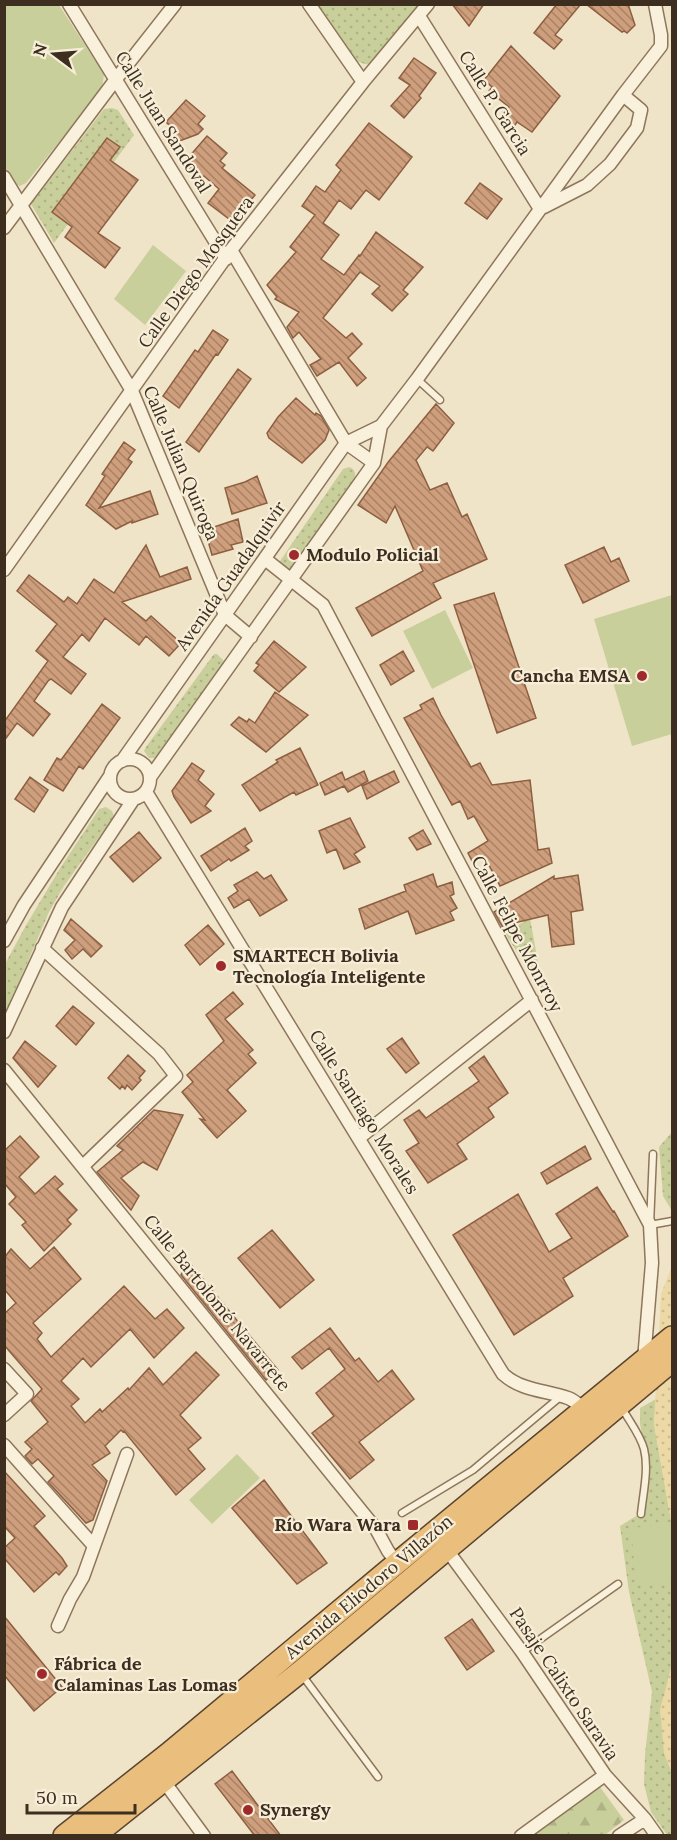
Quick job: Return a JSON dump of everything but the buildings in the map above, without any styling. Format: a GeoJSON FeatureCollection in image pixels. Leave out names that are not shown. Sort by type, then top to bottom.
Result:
{"type":"FeatureCollection","features":[{"type":"Feature","properties":{"kind":"highway","name":"Avenida Eliodoro Villazón"},"geometry":{"type":"LineString","coordinates":[[94,1836],[300,1672],[620,1405],[672,1337]]}},
{"type":"Feature","properties":{"kind":"highway","name":"Avenida Eliodoro Villazón"},"geometry":{"type":"LineString","coordinates":[[64,1836],[168,1754],[584,1409],[649,1365],[672,1361]]}},
{"type":"Feature","properties":{"kind":"street","name":"Calle Juan Sandoval"},"geometry":{"type":"LineString","coordinates":[[69,4],[346,442],[374,463]]}},
{"type":"Feature","properties":{"kind":"street"},"geometry":{"type":"LineString","coordinates":[[4,228],[175,4]]}},
{"type":"Feature","properties":{"kind":"street"},"geometry":{"type":"LineString","coordinates":[[309,4],[363,82]]}},
{"type":"Feature","properties":{"kind":"street","name":"Calle Diego Mosquera"},"geometry":{"type":"LineString","coordinates":[[4,570],[228,254],[363,82],[428,4]]}},
{"type":"Feature","properties":{"kind":"street"},"geometry":{"type":"LineString","coordinates":[[151,776],[374,463],[381,426],[661,46],[661,35],[654,4]]}},
{"type":"Feature","properties":{"kind":"street","name":"Calle P. Garcia"},"geometry":{"type":"LineString","coordinates":[[420,16],[540,209]]}},
{"type":"Feature","properties":{"kind":"street"},"geometry":{"type":"LineString","coordinates":[[540,209],[587,185],[610,164],[637,129],[641,110],[623,95]]}},
{"type":"Feature","properties":{"kind":"street","name":"Calle Julian Quiroga"},"geometry":{"type":"LineString","coordinates":[[4,177],[132,391],[225,615],[251,637]]}},
{"type":"Feature","properties":{"kind":"street"},"geometry":{"type":"LineString","coordinates":[[346,442],[381,426]]}},
{"type":"Feature","properties":{"kind":"street","name":"Avenida Guadalquivir"},"geometry":{"type":"LineString","coordinates":[[122,761],[346,442]]}},
{"type":"Feature","properties":{"kind":"street","name":"Calle Felipe Monrroy"},"geometry":{"type":"LineString","coordinates":[[265,560],[323,605],[650,1225],[649,1365]]}},
{"type":"Feature","properties":{"kind":"street"},"geometry":{"type":"LineString","coordinates":[[4,941],[24,905],[116,765],[128,759],[140,761],[149,770],[151,782],[146,792],[133,800],[121,798],[116,794],[110,783],[110,776]]}},
{"type":"Feature","properties":{"kind":"street","name":"Calle Santiago Morales"},"geometry":{"type":"LineString","coordinates":[[146,792],[503,1374],[525,1388],[570,1398],[584,1409]]}},
{"type":"Feature","properties":{"kind":"street"},"geometry":{"type":"LineString","coordinates":[[4,1032],[62,907],[133,800]]}},
{"type":"Feature","properties":{"kind":"street"},"geometry":{"type":"LineString","coordinates":[[42,948],[159,1054],[176,1076],[83,1166]]}},
{"type":"Feature","properties":{"kind":"street"},"geometry":{"type":"LineString","coordinates":[[359,1138],[532,1000]]}},
{"type":"Feature","properties":{"kind":"street","name":"Calle Bartolomé Navarrete"},"geometry":{"type":"LineString","coordinates":[[4,1070],[376,1529],[397,1563]]}},
{"type":"Feature","properties":{"kind":"street"},"geometry":{"type":"LineString","coordinates":[[4,1369],[27,1394],[4,1415]]}},
{"type":"Feature","properties":{"kind":"street"},"geometry":{"type":"LineString","coordinates":[[4,1445],[94,1546]]}},
{"type":"Feature","properties":{"kind":"street"},"geometry":{"type":"LineString","coordinates":[[58,1626],[83,1577],[128,1454]]}},
{"type":"Feature","properties":{"kind":"street","name":"Pasaje Calixto Saravia"},"geometry":{"type":"LineString","coordinates":[[447,1550],[522,1652],[604,1775],[657,1836]]}},
{"type":"Feature","properties":{"kind":"street"},"geometry":{"type":"LineString","coordinates":[[521,1836],[604,1775]]}},
{"type":"Feature","properties":{"kind":"street"},"geometry":{"type":"LineString","coordinates":[[163,1780],[204,1836]]}},
{"type":"Feature","properties":{"kind":"street"},"geometry":{"type":"LineString","coordinates":[[619,1836],[645,1820]]}},
{"type":"Feature","properties":{"kind":"lane"},"geometry":{"type":"LineString","coordinates":[[417,379],[440,400]]}},
{"type":"Feature","properties":{"kind":"lane"},"geometry":{"type":"LineString","coordinates":[[653,1154],[650,1225],[672,1221]]}},
{"type":"Feature","properties":{"kind":"lane"},"geometry":{"type":"LineString","coordinates":[[402,1513],[473,1470],[561,1396]]}},
{"type":"Feature","properties":{"kind":"lane"},"geometry":{"type":"LineString","coordinates":[[620,1405],[639,1436],[644,1450],[641,1514]]}},
{"type":"Feature","properties":{"kind":"lane"},"geometry":{"type":"LineString","coordinates":[[522,1652],[618,1584]]}},
{"type":"Feature","properties":{"kind":"lane"},"geometry":{"type":"LineString","coordinates":[[300,1672],[378,1777]]}},
{"type":"Feature","properties":{"kind":"green space"},"geometry":{"type":"Polygon","coordinates":[[[4,5],[59,5],[104,74],[102,89],[26,183],[20,186],[15,184],[5,167],[4,5]]]}},
{"type":"Feature","properties":{"kind":"green space"},"geometry":{"type":"Polygon","coordinates":[[[317,5],[422,5],[370,64],[355,60],[317,5]]]}},
{"type":"Feature","properties":{"kind":"green space"},"geometry":{"type":"Polygon","coordinates":[[[104,109],[118,110],[134,135],[54,243],[31,204],[104,109]]]}},
{"type":"Feature","properties":{"kind":"green space"},"geometry":{"type":"Polygon","coordinates":[[[153,245],[186,271],[145,325],[114,299],[153,245]]]}},
{"type":"Feature","properties":{"kind":"green space"},"geometry":{"type":"Polygon","coordinates":[[[349,467],[355,473],[355,479],[293,570],[289,572],[280,564],[280,561],[343,469],[349,467]]]}},
{"type":"Feature","properties":{"kind":"green space","name":"Cancha EMSA"},"geometry":{"type":"Polygon","coordinates":[[[672,595],[672,734],[632,746],[594,619],[672,595]]]}},
{"type":"Feature","properties":{"kind":"green space"},"geometry":{"type":"Polygon","coordinates":[[[445,610],[473,668],[432,689],[403,631],[445,610]]]}},
{"type":"Feature","properties":{"kind":"green space"},"geometry":{"type":"Polygon","coordinates":[[[214,654],[224,661],[223,664],[156,758],[149,758],[144,751],[146,747],[214,654]]]}},
{"type":"Feature","properties":{"kind":"green space"},"geometry":{"type":"Polygon","coordinates":[[[106,807],[112,811],[114,816],[64,886],[49,912],[5,1015],[5,964],[59,870],[99,809],[106,807]]]}},
{"type":"Feature","properties":{"kind":"green space"},"geometry":{"type":"Polygon","coordinates":[[[530,918],[544,995],[505,933],[530,918]]]}},
{"type":"Feature","properties":{"kind":"green space"},"geometry":{"type":"Polygon","coordinates":[[[672,1132],[672,1211],[663,1196],[659,1147],[672,1132]]]}},
{"type":"Feature","properties":{"kind":"green space"},"geometry":{"type":"Polygon","coordinates":[[[656,1399],[654,1424],[672,1526],[672,1666],[668,1679],[664,1753],[672,1772],[672,1835],[667,1835],[651,1812],[644,1784],[652,1692],[629,1592],[620,1526],[641,1513],[646,1455],[640,1424],[640,1408],[656,1399]]]}},
{"type":"Feature","properties":{"kind":"green space"},"geometry":{"type":"Polygon","coordinates":[[[237,1454],[260,1478],[212,1524],[189,1500],[237,1454]]]}},
{"type":"Feature","properties":{"kind":"green space"},"geometry":{"type":"Polygon","coordinates":[[[671,1524],[672,1582],[636,1585],[631,1528],[671,1524]]]}},
{"type":"Feature","properties":{"kind":"green space"},"geometry":{"type":"Polygon","coordinates":[[[600,1787],[624,1820],[605,1835],[532,1835],[600,1787]]]}},
{"type":"Feature","properties":{"kind":"sand"},"geometry":{"type":"Polygon","coordinates":[[[672,1266],[672,1526],[654,1424],[661,1294],[672,1266]]]}},
{"type":"Feature","properties":{"kind":"sand"},"geometry":{"type":"Polygon","coordinates":[[[672,1666],[672,1772],[664,1753],[660,1709],[672,1666]]]}},
{"type":"Feature","properties":{"kind":"place","name":"Modulo Policial"},"geometry":{"type":"Point","coordinates":[294,555]}},
{"type":"Feature","properties":{"kind":"place","name":"Cancha EMSA"},"geometry":{"type":"Point","coordinates":[642,676]}},
{"type":"Feature","properties":{"kind":"place","name":"SMARTECH Bolivia Tecnología Inteligente"},"geometry":{"type":"Point","coordinates":[221,966]}},
{"type":"Feature","properties":{"kind":"place","name":"Río Wara Wara"},"geometry":{"type":"Point","coordinates":[413,1525]}},
{"type":"Feature","properties":{"kind":"place","name":"Fábrica de Calaminas Las Lomas"},"geometry":{"type":"Point","coordinates":[42,1674]}},
{"type":"Feature","properties":{"kind":"place","name":"Synergy"},"geometry":{"type":"Point","coordinates":[248,1810]}}]}
